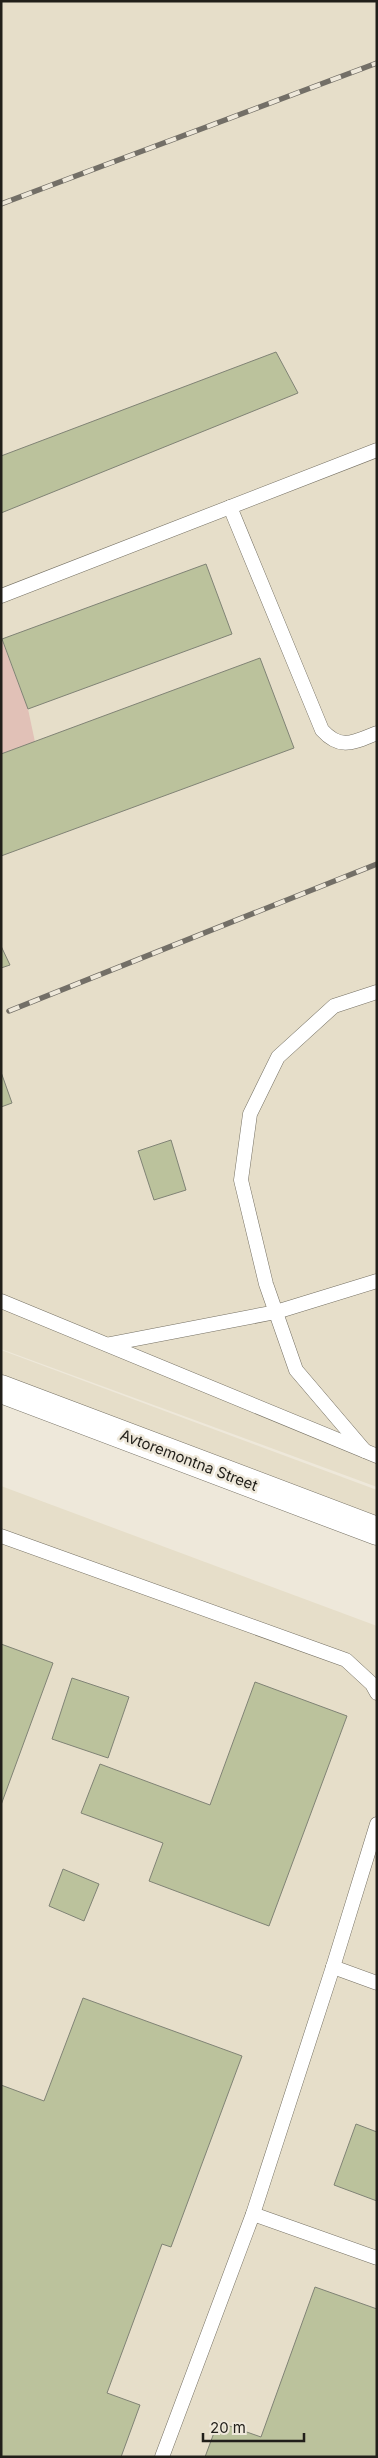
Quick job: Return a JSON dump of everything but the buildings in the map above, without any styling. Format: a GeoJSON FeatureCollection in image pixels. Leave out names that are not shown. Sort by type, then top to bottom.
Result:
{"type":"FeatureCollection","features":[{"type":"Feature","properties":{"kind":"street","name":"Avtoremontna Street"},"geometry":{"type":"LineString","coordinates":[[1,1389],[377,1532]]}},
{"type":"Feature","properties":{"kind":"lane"},"geometry":{"type":"LineString","coordinates":[[1,596],[377,450]]}},
{"type":"Feature","properties":{"kind":"lane"},"geometry":{"type":"LineString","coordinates":[[230,507],[322,730],[331,741],[350,744],[377,733]]}},
{"type":"Feature","properties":{"kind":"lane"},"geometry":{"type":"LineString","coordinates":[[371,1453],[296,1370],[266,1284],[241,1180],[250,1114],[278,1057],[334,1006],[377,992]]}},
{"type":"Feature","properties":{"kind":"lane"},"geometry":{"type":"LineString","coordinates":[[110,1344],[276,1312],[377,1281]]}},
{"type":"Feature","properties":{"kind":"lane"},"geometry":{"type":"LineString","coordinates":[[1,1301],[110,1344],[371,1453]]}},
{"type":"Feature","properties":{"kind":"lane"},"geometry":{"type":"LineString","coordinates":[[1,1536],[346,1660],[372,1684],[377,1693]]}},
{"type":"Feature","properties":{"kind":"lane"},"geometry":{"type":"LineString","coordinates":[[162,2457],[254,2214],[377,1824]]}},
{"type":"Feature","properties":{"kind":"lane"},"geometry":{"type":"LineString","coordinates":[[333,1967],[377,1983]]}},
{"type":"Feature","properties":{"kind":"lane"},"geometry":{"type":"LineString","coordinates":[[254,2214],[377,2258]]}},
{"type":"Feature","properties":{"kind":"shaded area"},"geometry":{"type":"Polygon","coordinates":[[[1,1],[377,1],[377,1487],[1,1349],[1,1]]]}},
{"type":"Feature","properties":{"kind":"shaded area"},"geometry":{"type":"Polygon","coordinates":[[[1,638],[28,709],[35,742],[1,754],[1,638]]]}},
{"type":"Feature","properties":{"kind":"shaded area"},"geometry":{"type":"Polygon","coordinates":[[[1,1350],[377,1490],[377,1540],[1,1400],[1,1350]]]}},
{"type":"Feature","properties":{"kind":"shaded area"},"geometry":{"type":"Polygon","coordinates":[[[1,1486],[377,1626],[377,2457],[1,2457],[1,1486]]]}},
{"type":"Feature","properties":{"kind":"railway"},"geometry":{"type":"LineString","coordinates":[[1,204],[377,63]]}},
{"type":"Feature","properties":{"kind":"railway"},"geometry":{"type":"LineString","coordinates":[[9,1011],[377,864]]}}]}
